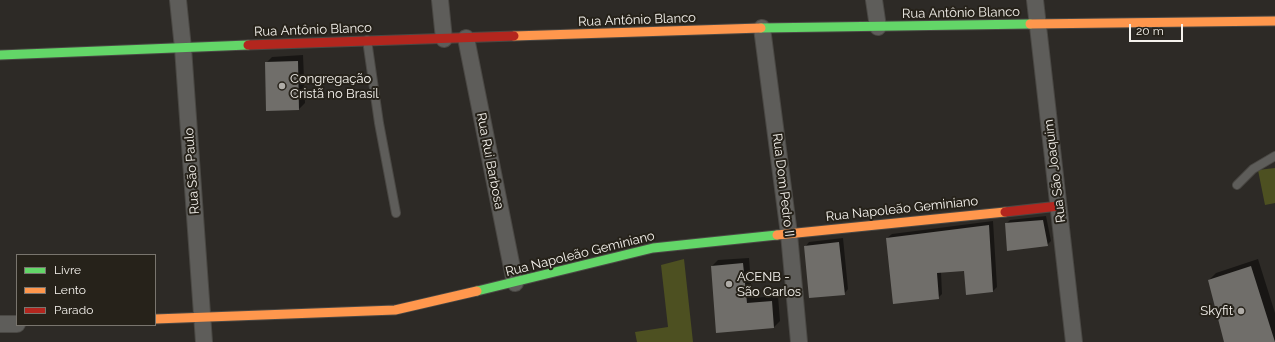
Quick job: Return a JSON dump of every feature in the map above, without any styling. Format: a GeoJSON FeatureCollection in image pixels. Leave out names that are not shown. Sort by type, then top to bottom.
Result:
{"type":"FeatureCollection","features":[{"type":"Feature","properties":{"kind":"street","name":"Rua São Paulo"},"geometry":{"type":"LineString","coordinates":[[178,0],[183,48],[204,342]]}},
{"type":"Feature","properties":{"kind":"street"},"geometry":{"type":"LineString","coordinates":[[440,0],[444,39]]}},
{"type":"Feature","properties":{"kind":"street"},"geometry":{"type":"LineString","coordinates":[[874,0],[878,27]]}},
{"type":"Feature","properties":{"kind":"street","name":"Rua São Joaquim"},"geometry":{"type":"LineString","coordinates":[[1035,0],[1074,342]]}},
{"type":"Feature","properties":{"kind":"street","name":"Rua Antônio Blanco"},"geometry":{"type":"LineString","coordinates":[[0,55],[367,40],[444,39],[762,28],[1275,21]]}},
{"type":"Feature","properties":{"kind":"street","name":"Rua Dom Pedro II"},"geometry":{"type":"LineString","coordinates":[[762,28],[789,234],[799,342]]}},
{"type":"Feature","properties":{"kind":"street","name":"Rua Rui Barbosa"},"geometry":{"type":"LineString","coordinates":[[466,38],[515,283]]}},
{"type":"Feature","properties":{"kind":"street","name":"Rua Napoleão Geminiano"},"geometry":{"type":"LineString","coordinates":[[156,319],[395,310],[515,283],[654,248],[1059,206]]}},
{"type":"Feature","properties":{"kind":"street"},"geometry":{"type":"LineString","coordinates":[[0,324],[16,324]]}},
{"type":"Feature","properties":{"kind":"lane"},"geometry":{"type":"LineString","coordinates":[[367,40],[379,123],[396,213]]}},
{"type":"Feature","properties":{"kind":"lane"},"geometry":{"type":"LineString","coordinates":[[1237,184],[1252,169],[1275,156]]}},
{"type":"Feature","properties":{"kind":"green space"},"geometry":{"type":"Polygon","coordinates":[[[1275,168],[1275,203],[1265,205],[1258,170],[1275,168]]]}},
{"type":"Feature","properties":{"kind":"green space"},"geometry":{"type":"Polygon","coordinates":[[[684,259],[693,342],[637,342],[635,332],[668,327],[661,265],[684,259]]]}},
{"type":"Feature","properties":{"kind":"building","name":"Congregação Cristã no Brasil"},"geometry":{"type":"Polygon","coordinates":[[[298,61],[299,110],[266,111],[265,62],[298,61]]]}},
{"type":"Feature","properties":{"kind":"building"},"geometry":{"type":"Polygon","coordinates":[[[1043,220],[1048,246],[1007,251],[1005,223],[1043,220]]]}},
{"type":"Feature","properties":{"kind":"building"},"geometry":{"type":"Polygon","coordinates":[[[989,225],[993,292],[966,295],[964,271],[937,273],[939,299],[893,304],[886,238],[989,225]]]}},
{"type":"Feature","properties":{"kind":"building"},"geometry":{"type":"Polygon","coordinates":[[[839,242],[845,295],[809,298],[804,246],[839,242]]]}},
{"type":"Feature","properties":{"kind":"building","name":"ACENB - São Carlos"},"geometry":{"type":"Polygon","coordinates":[[[743,263],[747,303],[772,301],[774,328],[716,333],[711,266],[743,263]]]}},
{"type":"Feature","properties":{"kind":"building","name":"Skyfit"},"geometry":{"type":"Polygon","coordinates":[[[1251,266],[1275,342],[1224,342],[1208,280],[1251,266]]]}},
{"type":"Feature","properties":{"kind":"traffic: fast"},"geometry":{"type":"LineString","coordinates":[[761,28],[1030,24]]}},
{"type":"Feature","properties":{"kind":"traffic: fast"},"geometry":{"type":"LineString","coordinates":[[0,55],[248,45]]}},
{"type":"Feature","properties":{"kind":"traffic: fast"},"geometry":{"type":"LineString","coordinates":[[477,291],[653,248],[777,235]]}},
{"type":"Feature","properties":{"kind":"traffic: slow"},"geometry":{"type":"LineString","coordinates":[[1030,24],[1275,21]]}},
{"type":"Feature","properties":{"kind":"traffic: slow"},"geometry":{"type":"LineString","coordinates":[[514,36],[761,28]]}},
{"type":"Feature","properties":{"kind":"traffic: slow"},"geometry":{"type":"LineString","coordinates":[[777,235],[1005,212]]}},
{"type":"Feature","properties":{"kind":"traffic: slow"},"geometry":{"type":"LineString","coordinates":[[156,319],[395,310],[477,291]]}},
{"type":"Feature","properties":{"kind":"traffic: jam"},"geometry":{"type":"LineString","coordinates":[[248,45],[514,36]]}},
{"type":"Feature","properties":{"kind":"traffic: jam"},"geometry":{"type":"LineString","coordinates":[[1005,212],[1059,206]]}},
{"type":"Feature","properties":{"kind":"place","name":"Congregação Cristã no Brasil"},"geometry":{"type":"Point","coordinates":[282,86]}},
{"type":"Feature","properties":{"kind":"place","name":"ACENB - São Carlos"},"geometry":{"type":"Point","coordinates":[729,284]}},
{"type":"Feature","properties":{"kind":"place","name":"Skyfit"},"geometry":{"type":"Point","coordinates":[1241,311]}}]}
